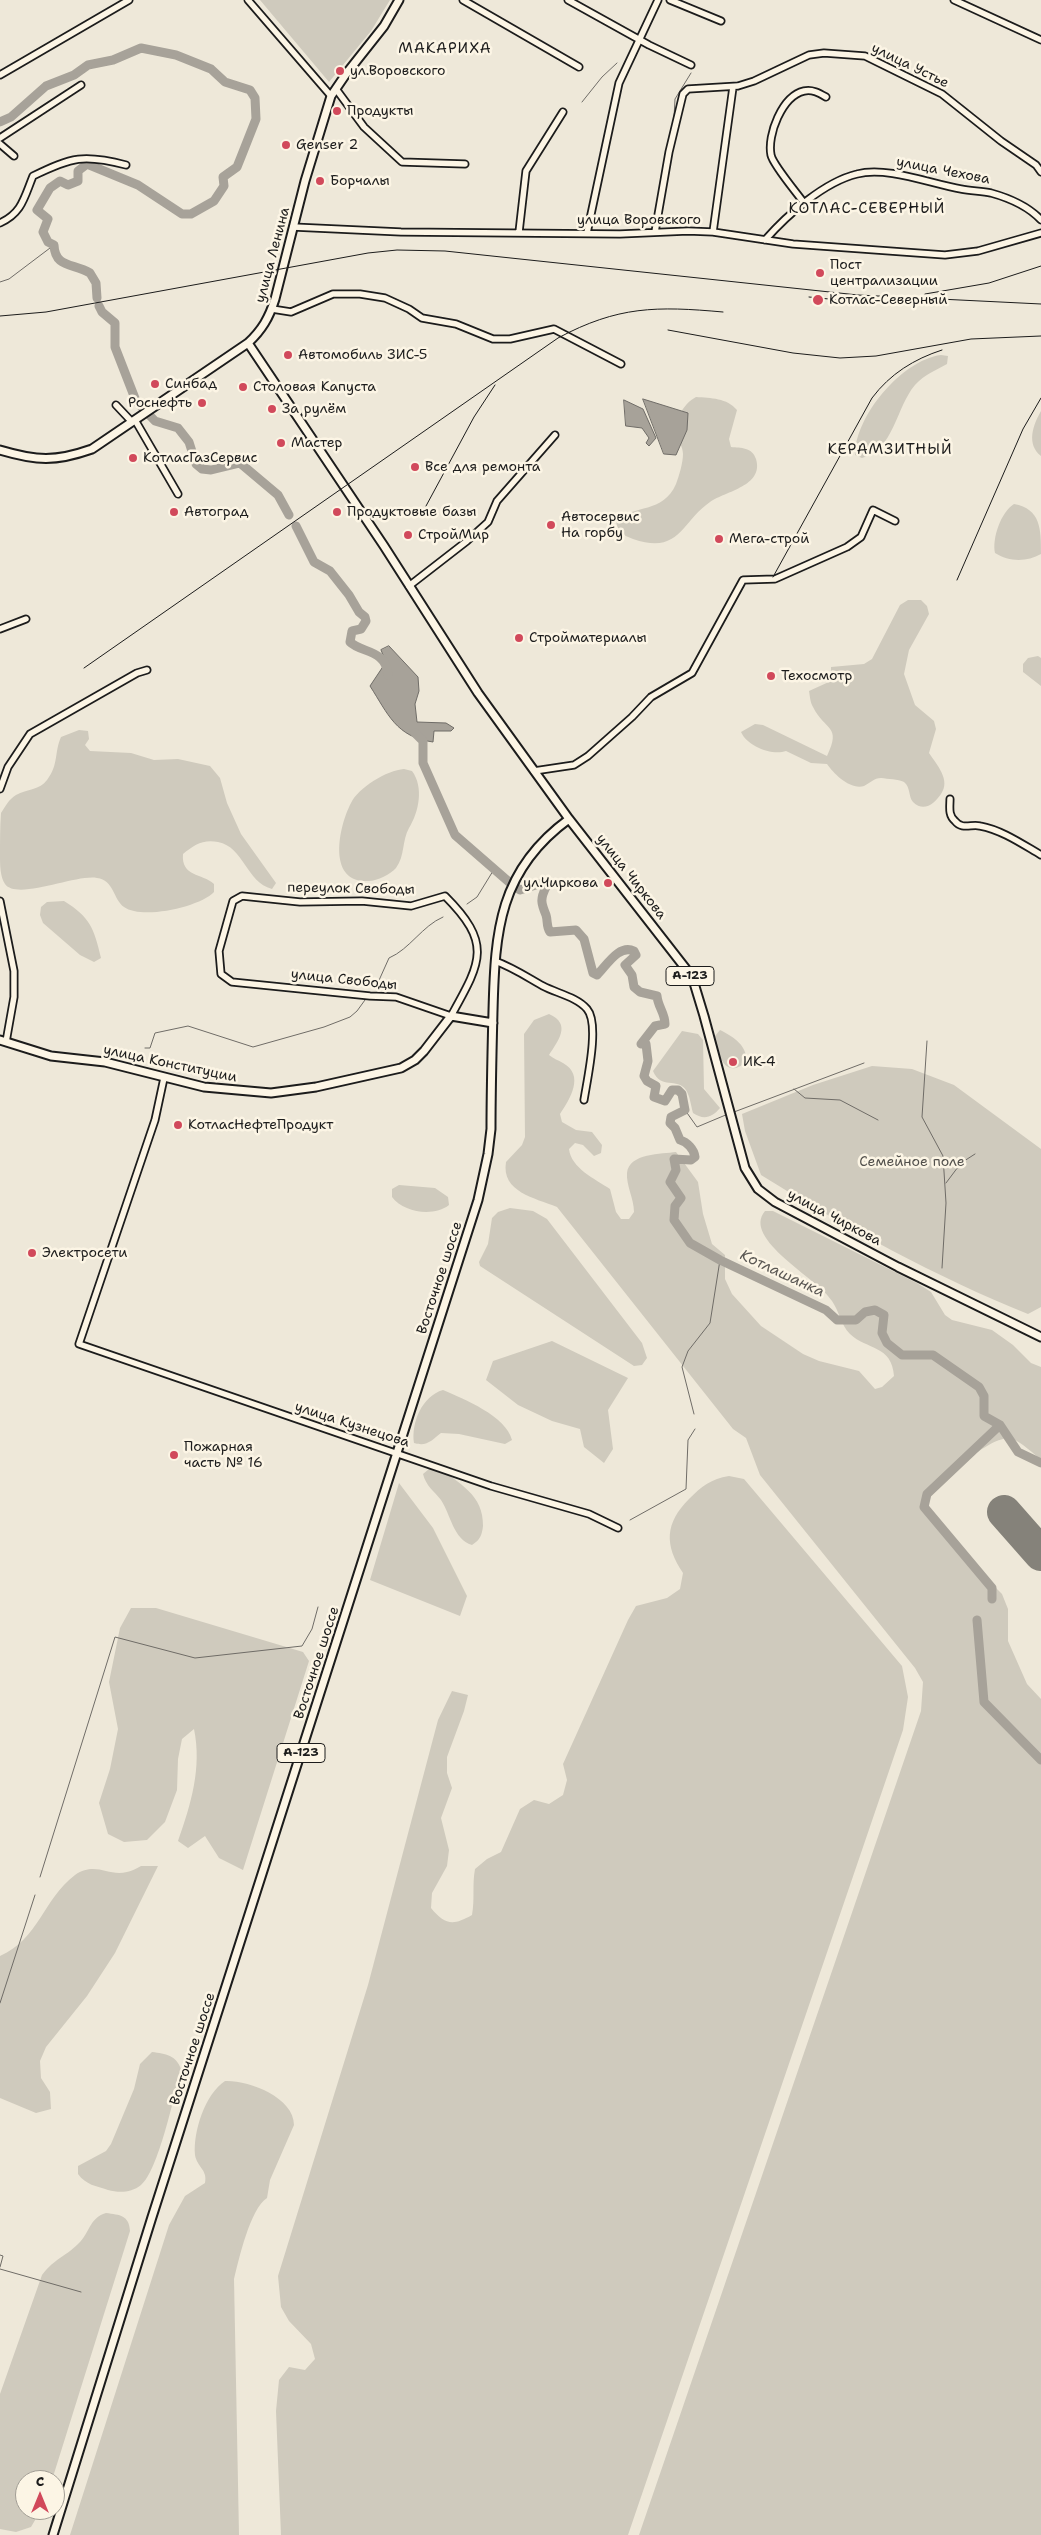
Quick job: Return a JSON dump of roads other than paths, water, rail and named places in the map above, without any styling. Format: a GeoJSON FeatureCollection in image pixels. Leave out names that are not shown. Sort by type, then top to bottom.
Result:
{"type":"FeatureCollection","features":[{"type":"Feature","properties":{"kind":"main road","name":"улица Ленина"},"geometry":{"type":"LineString","coordinates":[[0,450],[27,457],[66,458],[92,449],[248,343],[261,330],[272,309],[293,227],[331,96],[384,26],[399,0]]}},
{"type":"Feature","properties":{"kind":"main road","name":"улица Чиркова"},"geometry":{"type":"LineString","coordinates":[[248,343],[478,693],[569,819],[675,953],[694,983],[744,1168],[758,1189],[775,1202],[898,1267],[1041,1337]]}},
{"type":"Feature","properties":{"kind":"main road","name":"А-123"},"geometry":{"type":"LineString","coordinates":[[495,961],[498,929],[510,891],[525,864],[544,840],[569,819]]}},
{"type":"Feature","properties":{"kind":"main road","name":"Восточное шоссе"},"geometry":{"type":"LineString","coordinates":[[53,2535],[158,2198],[484,1178],[490,1129],[495,961]]}},
{"type":"Feature","properties":{"kind":"main road","name":"улица Конституции"},"geometry":{"type":"LineString","coordinates":[[3,1041],[51,1056],[105,1062],[204,1087],[271,1093],[385,1073],[402,1068],[415,1060],[451,1016]]}},
{"type":"Feature","properties":{"kind":"main road"},"geometry":{"type":"LineString","coordinates":[[451,1016],[493,1023]]}},
{"type":"Feature","properties":{"kind":"street"},"geometry":{"type":"LineString","coordinates":[[0,75],[129,0]]}},
{"type":"Feature","properties":{"kind":"street"},"geometry":{"type":"LineString","coordinates":[[248,0],[331,96]]}},
{"type":"Feature","properties":{"kind":"street"},"geometry":{"type":"LineString","coordinates":[[463,0],[579,67]]}},
{"type":"Feature","properties":{"kind":"street"},"geometry":{"type":"LineString","coordinates":[[568,0],[638,39],[691,65]]}},
{"type":"Feature","properties":{"kind":"street"},"geometry":{"type":"LineString","coordinates":[[587,233],[619,83],[638,39],[658,0]]}},
{"type":"Feature","properties":{"kind":"street"},"geometry":{"type":"LineString","coordinates":[[670,0],[721,21]]}},
{"type":"Feature","properties":{"kind":"street"},"geometry":{"type":"LineString","coordinates":[[954,0],[1041,40]]}},
{"type":"Feature","properties":{"kind":"street","name":"улица Устье"},"geometry":{"type":"LineString","coordinates":[[655,232],[677,113],[683,94],[688,89],[733,87],[754,81],[809,54],[824,52],[865,56],[942,94],[1018,154],[1036,165],[1041,172]]}},
{"type":"Feature","properties":{"kind":"street"},"geometry":{"type":"LineString","coordinates":[[0,138],[81,85]]}},
{"type":"Feature","properties":{"kind":"street"},"geometry":{"type":"LineString","coordinates":[[713,232],[733,87]]}},
{"type":"Feature","properties":{"kind":"street"},"geometry":{"type":"LineString","coordinates":[[336,88],[364,127],[402,162],[465,164]]}},
{"type":"Feature","properties":{"kind":"street"},"geometry":{"type":"LineString","coordinates":[[804,203],[772,158],[770,142],[776,122],[788,101],[804,91],[816,92],[826,97]]}},
{"type":"Feature","properties":{"kind":"street"},"geometry":{"type":"LineString","coordinates":[[519,232],[526,172],[562,112]]}},
{"type":"Feature","properties":{"kind":"street"},"geometry":{"type":"LineString","coordinates":[[0,144],[14,156]]}},
{"type":"Feature","properties":{"kind":"street"},"geometry":{"type":"LineString","coordinates":[[0,224],[13,218],[20,209],[33,176],[53,167],[82,158],[99,158],[126,165]]}},
{"type":"Feature","properties":{"kind":"street","name":"улица Чехова"},"geometry":{"type":"LineString","coordinates":[[766,240],[781,222],[804,203],[826,188],[856,174],[888,173],[964,190],[991,193],[1026,207],[1041,220]]}},
{"type":"Feature","properties":{"kind":"street","name":"улица Воровского"},"geometry":{"type":"LineString","coordinates":[[293,227],[401,232],[620,234],[713,232],[793,244],[945,255],[978,251],[1041,232]]}},
{"type":"Feature","properties":{"kind":"street"},"geometry":{"type":"LineString","coordinates":[[272,309],[291,312],[333,294],[360,294],[385,298],[409,309],[422,318],[456,324],[493,339],[510,339],[554,329],[621,364]]}},
{"type":"Feature","properties":{"kind":"street"},"geometry":{"type":"LineString","coordinates":[[116,405],[136,420],[178,494]]}},
{"type":"Feature","properties":{"kind":"street"},"geometry":{"type":"LineString","coordinates":[[409,586],[467,541],[488,522],[497,501],[555,435]]}},
{"type":"Feature","properties":{"kind":"street"},"geometry":{"type":"LineString","coordinates":[[534,771],[574,765],[588,756],[632,717],[650,697],[692,673],[743,580],[775,579],[847,547],[861,537],[872,510],[895,521]]}},
{"type":"Feature","properties":{"kind":"street"},"geometry":{"type":"LineString","coordinates":[[0,629],[26,619]]}},
{"type":"Feature","properties":{"kind":"street"},"geometry":{"type":"LineString","coordinates":[[0,789],[8,767],[30,734],[137,673],[147,670]]}},
{"type":"Feature","properties":{"kind":"street"},"geometry":{"type":"LineString","coordinates":[[950,799],[949,811],[955,822],[964,827],[977,825],[995,830],[1041,855]]}},
{"type":"Feature","properties":{"kind":"street","name":"переулок Свободы"},"geometry":{"type":"LineString","coordinates":[[232,982],[221,974],[219,951],[234,901],[242,896],[300,902],[362,901],[411,906],[445,896],[474,930],[477,945],[474,970],[451,1016]]}},
{"type":"Feature","properties":{"kind":"street"},"geometry":{"type":"LineString","coordinates":[[0,901],[14,971],[14,997],[3,1041]]}},
{"type":"Feature","properties":{"kind":"street"},"geometry":{"type":"LineString","coordinates":[[495,961],[575,1000],[587,1009],[594,1021],[584,1100]]}},
{"type":"Feature","properties":{"kind":"street","name":"улица Свободы"},"geometry":{"type":"LineString","coordinates":[[232,982],[396,997],[451,1016]]}},
{"type":"Feature","properties":{"kind":"street","name":"улица Кузнецова"},"geometry":{"type":"LineString","coordinates":[[164,1078],[155,1120],[79,1344],[491,1486],[589,1514],[618,1528]]}},
{"type":"Feature","properties":{"kind":"waterway","name":"Котлашанка"},"geometry":{"type":"LineString","coordinates":[[0,122],[11,117],[46,86],[74,75],[88,65],[113,60],[141,48],[176,55],[211,69],[225,82],[250,90],[255,98],[256,119],[237,167],[223,177],[224,186],[214,201],[191,214],[182,214],[138,185],[87,164],[78,171],[78,181],[68,185],[60,181],[50,188],[37,210],[48,219],[43,232],[48,242],[54,245],[55,252],[61,261],[90,273],[96,283],[97,298]]}},
{"type":"Feature","properties":{"kind":"waterway"},"geometry":{"type":"LineString","coordinates":[[582,102],[602,77],[617,63]]}},
{"type":"Feature","properties":{"kind":"waterway"},"geometry":{"type":"LineString","coordinates":[[674,118],[675,99],[691,73]]}},
{"type":"Feature","properties":{"kind":"waterway"},"geometry":{"type":"LineString","coordinates":[[0,282],[9,279],[54,245]]}},
{"type":"Feature","properties":{"kind":"waterway","name":"Котлашанка"},"geometry":{"type":"LineString","coordinates":[[99,306],[102,312],[115,323],[115,347],[136,401],[155,421],[178,428],[189,442],[196,464],[202,469],[211,470],[240,463],[278,495],[289,515]]}},
{"type":"Feature","properties":{"kind":"waterway","name":"Котлашанка"},"geometry":{"type":"LineString","coordinates":[[296,526],[314,562],[330,571],[349,595],[359,612],[365,617],[366,621],[361,629],[352,631],[350,642],[383,660],[388,675]]}},
{"type":"Feature","properties":{"kind":"waterway","name":"Котлашанка"},"geometry":{"type":"LineString","coordinates":[[415,733],[423,741],[423,763],[455,835],[509,882]]}},
{"type":"Feature","properties":{"kind":"waterway"},"geometry":{"type":"LineString","coordinates":[[467,904],[477,897],[493,871]]}},
{"type":"Feature","properties":{"kind":"waterway"},"geometry":{"type":"LineString","coordinates":[[517,888],[520,890],[542,883],[546,887],[542,901],[550,932],[576,930],[584,939],[593,973],[597,975],[609,961],[623,950],[634,951],[636,955],[625,965],[632,975],[634,987],[640,992],[657,996],[665,1024],[655,1026],[641,1044],[646,1044],[648,1061],[644,1076],[647,1081],[656,1086],[654,1097],[665,1101],[672,1090],[678,1090],[682,1094],[685,1110],[671,1117],[670,1123],[675,1128],[680,1140],[688,1144],[692,1149],[695,1157],[691,1160],[674,1159],[676,1170],[670,1182],[681,1198],[675,1206],[674,1220],[690,1243],[720,1260],[826,1310],[837,1320],[856,1320],[865,1312],[875,1310],[884,1315],[882,1333],[887,1343],[902,1355],[933,1355],[979,1387],[984,1396],[984,1416],[1000,1425],[1018,1452],[1041,1463]]}},
{"type":"Feature","properties":{"kind":"waterway"},"geometry":{"type":"LineString","coordinates":[[376,987],[389,958],[443,917]]}},
{"type":"Feature","properties":{"kind":"waterway"},"geometry":{"type":"LineString","coordinates":[[145,1048],[150,1048],[155,1033],[188,1026],[253,1047],[324,1027],[350,1017],[365,1000]]}},
{"type":"Feature","properties":{"kind":"waterway"},"geometry":{"type":"LineString","coordinates":[[927,1041],[922,1117],[943,1156],[946,1203],[942,1268]]}},
{"type":"Feature","properties":{"kind":"waterway"},"geometry":{"type":"LineString","coordinates":[[734,1112],[864,1063]]}},
{"type":"Feature","properties":{"kind":"waterway"},"geometry":{"type":"LineString","coordinates":[[794,1089],[805,1098],[840,1100],[878,1120]]}},
{"type":"Feature","properties":{"kind":"waterway"},"geometry":{"type":"LineString","coordinates":[[685,1110],[697,1127],[728,1114]]}},
{"type":"Feature","properties":{"kind":"waterway"},"geometry":{"type":"LineString","coordinates":[[946,1183],[961,1163],[975,1154]]}},
{"type":"Feature","properties":{"kind":"waterway"},"geometry":{"type":"LineString","coordinates":[[694,1414],[682,1367],[688,1351],[710,1323],[720,1260]]}},
{"type":"Feature","properties":{"kind":"waterway","name":"Котлашанка"},"geometry":{"type":"LineString","coordinates":[[992,1599],[992,1588],[924,1507],[927,1494],[1000,1425]]}},
{"type":"Feature","properties":{"kind":"waterway"},"geometry":{"type":"LineString","coordinates":[[630,1520],[686,1489],[688,1440],[695,1429]]}},
{"type":"Feature","properties":{"kind":"waterway"},"geometry":{"type":"LineString","coordinates":[[40,1877],[115,1637],[195,1658],[302,1646],[312,1629],[318,1607]]}},
{"type":"Feature","properties":{"kind":"waterway","name":"Котлашанка"},"geometry":{"type":"LineString","coordinates":[[977,1620],[984,1702],[1041,1760]]}},
{"type":"Feature","properties":{"kind":"waterway"},"geometry":{"type":"LineString","coordinates":[[0,2003],[35,1895]]}},
{"type":"Feature","properties":{"kind":"waterway"},"geometry":{"type":"LineString","coordinates":[[0,2255],[3,2256],[0,2267]]}},
{"type":"Feature","properties":{"kind":"waterway"},"geometry":{"type":"LineString","coordinates":[[0,2269],[81,2292]]}},
{"type":"Feature","properties":{"kind":"railway"},"geometry":{"type":"LineString","coordinates":[[0,316],[46,312],[368,253],[397,250],[445,251],[858,295],[1041,304]]}},
{"type":"Feature","properties":{"kind":"railway"},"geometry":{"type":"LineString","coordinates":[[925,294],[989,283],[1041,266]]}},
{"type":"Feature","properties":{"kind":"railway"},"geometry":{"type":"LineString","coordinates":[[809,297],[859,302]]}},
{"type":"Feature","properties":{"kind":"railway"},"geometry":{"type":"LineString","coordinates":[[84,668],[558,338],[600,320],[638,311],[677,309],[723,312]]}},
{"type":"Feature","properties":{"kind":"railway"},"geometry":{"type":"LineString","coordinates":[[668,330],[793,353],[840,358],[876,356],[971,339],[1041,336]]}},
{"type":"Feature","properties":{"kind":"railway"},"geometry":{"type":"LineString","coordinates":[[773,577],[872,398],[879,389],[903,368],[942,350]]}},
{"type":"Feature","properties":{"kind":"railway"},"geometry":{"type":"LineString","coordinates":[[426,506],[474,417],[495,385]]}},
{"type":"Feature","properties":{"kind":"railway"},"geometry":{"type":"LineString","coordinates":[[957,580],[1023,429],[1041,398]]}},
{"type":"Feature","properties":{"kind":"place","name":"ул.Воровского"},"geometry":{"type":"Point","coordinates":[340,71]}},
{"type":"Feature","properties":{"kind":"place","name":"Продукты"},"geometry":{"type":"Point","coordinates":[337,111]}},
{"type":"Feature","properties":{"kind":"place","name":"Genser 2"},"geometry":{"type":"Point","coordinates":[286,145]}},
{"type":"Feature","properties":{"kind":"place","name":"Борчалы"},"geometry":{"type":"Point","coordinates":[320,181]}},
{"type":"Feature","properties":{"kind":"place","name":"Пост централизации"},"geometry":{"type":"Point","coordinates":[820,273]}},
{"type":"Feature","properties":{"kind":"place","name":"Котлас-Северный"},"geometry":{"type":"Point","coordinates":[818,300]}},
{"type":"Feature","properties":{"kind":"place","name":"Автомобиль ЗИС-5"},"geometry":{"type":"Point","coordinates":[288,355]}},
{"type":"Feature","properties":{"kind":"place","name":"Синбад"},"geometry":{"type":"Point","coordinates":[155,384]}},
{"type":"Feature","properties":{"kind":"place","name":"Столовая Капуста"},"geometry":{"type":"Point","coordinates":[243,387]}},
{"type":"Feature","properties":{"kind":"place","name":"Роснефть"},"geometry":{"type":"Point","coordinates":[202,403]}},
{"type":"Feature","properties":{"kind":"place","name":"За рулём"},"geometry":{"type":"Point","coordinates":[272,409]}},
{"type":"Feature","properties":{"kind":"place","name":"Мастер"},"geometry":{"type":"Point","coordinates":[281,443]}},
{"type":"Feature","properties":{"kind":"place","name":"КотласГазСервис"},"geometry":{"type":"Point","coordinates":[133,458]}},
{"type":"Feature","properties":{"kind":"place","name":"Все для ремонта"},"geometry":{"type":"Point","coordinates":[415,467]}},
{"type":"Feature","properties":{"kind":"place","name":"Автоград"},"geometry":{"type":"Point","coordinates":[174,512]}},
{"type":"Feature","properties":{"kind":"place","name":"Продуктовые базы"},"geometry":{"type":"Point","coordinates":[337,512]}},
{"type":"Feature","properties":{"kind":"place","name":"Автосервис На горбу"},"geometry":{"type":"Point","coordinates":[551,525]}},
{"type":"Feature","properties":{"kind":"place","name":"СтройМир"},"geometry":{"type":"Point","coordinates":[408,535]}},
{"type":"Feature","properties":{"kind":"place","name":"Мега-строй"},"geometry":{"type":"Point","coordinates":[719,539]}},
{"type":"Feature","properties":{"kind":"place","name":"Стройматериалы"},"geometry":{"type":"Point","coordinates":[519,638]}},
{"type":"Feature","properties":{"kind":"place","name":"Техосмотр"},"geometry":{"type":"Point","coordinates":[771,676]}},
{"type":"Feature","properties":{"kind":"place","name":"ул.Чиркова"},"geometry":{"type":"Point","coordinates":[608,883]}},
{"type":"Feature","properties":{"kind":"place","name":"ИК-4"},"geometry":{"type":"Point","coordinates":[733,1062]}},
{"type":"Feature","properties":{"kind":"place","name":"КотласНефтеПродукт"},"geometry":{"type":"Point","coordinates":[178,1125]}},
{"type":"Feature","properties":{"kind":"place","name":"Электросети"},"geometry":{"type":"Point","coordinates":[32,1253]}},
{"type":"Feature","properties":{"kind":"place","name":"Пожарная часть № 16"},"geometry":{"type":"Point","coordinates":[174,1455]}},
{"type":"Feature","properties":{"kind":"district","name":"МАКАРИХА"},"geometry":{"type":"Point","coordinates":[445,49]}},
{"type":"Feature","properties":{"kind":"district","name":"КОТЛАС-СЕВЕРНЫЙ"},"geometry":{"type":"Point","coordinates":[867,209]}},
{"type":"Feature","properties":{"kind":"district","name":"КЕРАМЗИТНЫЙ"},"geometry":{"type":"Point","coordinates":[890,450]}},
{"type":"Feature","properties":{"kind":"park label","name":"Семейное поле"},"geometry":{"type":"Point","coordinates":[912,1162]}}]}
